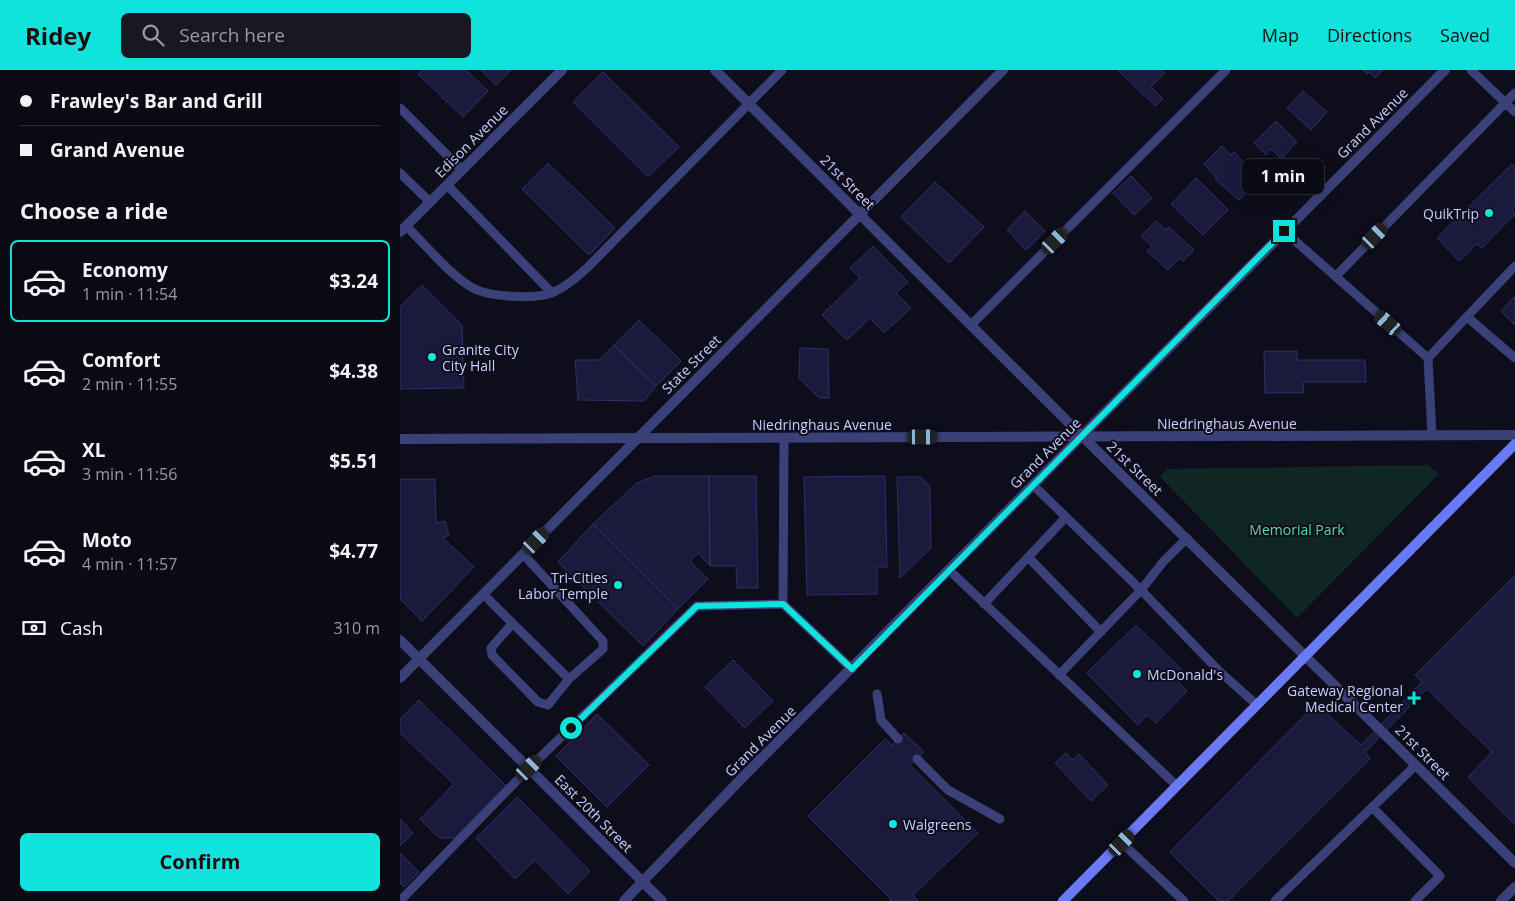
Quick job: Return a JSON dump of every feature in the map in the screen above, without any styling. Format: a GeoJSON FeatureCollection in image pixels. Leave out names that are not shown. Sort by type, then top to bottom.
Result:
{"type":"FeatureCollection","features":[{"type":"Feature","properties":{"kind":"main road"},"geometry":{"type":"LineString","coordinates":[[1063,901],[1515,444]]}},
{"type":"Feature","properties":{"kind":"street","name":"Edison Avenue"},"geometry":{"type":"LineString","coordinates":[[402,229],[562,70]]}},
{"type":"Feature","properties":{"kind":"street","name":"21st Street"},"geometry":{"type":"LineString","coordinates":[[715,70],[972,324],[1083,437],[1515,863]]}},
{"type":"Feature","properties":{"kind":"street","name":"State Street"},"geometry":{"type":"LineString","coordinates":[[400,678],[1003,70]]}},
{"type":"Feature","properties":{"kind":"street","name":"Grand Avenue"},"geometry":{"type":"LineString","coordinates":[[624,901],[742,778],[1083,437],[1098,419],[1445,70]]}},
{"type":"Feature","properties":{"kind":"street","name":"Niedringhaus Avenue"},"geometry":{"type":"LineString","coordinates":[[400,439],[1515,435]]}},
{"type":"Feature","properties":{"kind":"street","name":"East 20th Street"},"geometry":{"type":"LineString","coordinates":[[400,640],[662,901]]}},
{"type":"Feature","properties":{"kind":"street"},"geometry":{"type":"LineString","coordinates":[[1501,901],[1515,887]]}},
{"type":"Feature","properties":{"kind":"lane"},"geometry":{"type":"LineString","coordinates":[[402,229],[461,279],[483,292],[526,296],[552,294],[588,267],[782,70]]}},
{"type":"Feature","properties":{"kind":"lane"},"geometry":{"type":"LineString","coordinates":[[972,324],[1226,70]]}},
{"type":"Feature","properties":{"kind":"lane"},"geometry":{"type":"LineString","coordinates":[[1471,70],[1515,112]]}},
{"type":"Feature","properties":{"kind":"lane"},"geometry":{"type":"LineString","coordinates":[[1336,276],[1515,93]]}},
{"type":"Feature","properties":{"kind":"lane"},"geometry":{"type":"LineString","coordinates":[[400,108],[462,170]]}},
{"type":"Feature","properties":{"kind":"lane"},"geometry":{"type":"LineString","coordinates":[[400,173],[430,202]]}},
{"type":"Feature","properties":{"kind":"lane"},"geometry":{"type":"LineString","coordinates":[[447,185],[552,294]]}},
{"type":"Feature","properties":{"kind":"lane"},"geometry":{"type":"LineString","coordinates":[[1284,231],[1428,358],[1432,435]]}},
{"type":"Feature","properties":{"kind":"lane"},"geometry":{"type":"LineString","coordinates":[[1428,358],[1515,266]]}},
{"type":"Feature","properties":{"kind":"lane"},"geometry":{"type":"LineString","coordinates":[[1467,317],[1513,352]]}},
{"type":"Feature","properties":{"kind":"lane"},"geometry":{"type":"LineString","coordinates":[[783,604],[784,438]]}},
{"type":"Feature","properties":{"kind":"lane"},"geometry":{"type":"LineString","coordinates":[[1033,485],[1141,590],[1219,670],[1257,705]]}},
{"type":"Feature","properties":{"kind":"lane"},"geometry":{"type":"LineString","coordinates":[[984,604],[1066,517]]}},
{"type":"Feature","properties":{"kind":"lane"},"geometry":{"type":"LineString","coordinates":[[1059,675],[1141,590],[1163,562],[1187,538]]}},
{"type":"Feature","properties":{"kind":"lane"},"geometry":{"type":"LineString","coordinates":[[512,624],[491,648],[492,655],[538,702],[544,705],[548,704],[568,679],[603,649],[603,641],[523,554]]}},
{"type":"Feature","properties":{"kind":"lane"},"geometry":{"type":"LineString","coordinates":[[1028,557],[1101,632]]}},
{"type":"Feature","properties":{"kind":"lane"},"geometry":{"type":"LineString","coordinates":[[949,570],[1177,786]]}},
{"type":"Feature","properties":{"kind":"lane"},"geometry":{"type":"LineString","coordinates":[[483,594],[568,679]]}},
{"type":"Feature","properties":{"kind":"lane"},"geometry":{"type":"LineString","coordinates":[[400,900],[529,768],[697,606],[783,604],[852,669]]}},
{"type":"Feature","properties":{"kind":"lane"},"geometry":{"type":"LineString","coordinates":[[877,694],[881,720],[898,739]]}},
{"type":"Feature","properties":{"kind":"lane"},"geometry":{"type":"LineString","coordinates":[[917,758],[948,790],[1000,819]]}},
{"type":"Feature","properties":{"kind":"lane"},"geometry":{"type":"LineString","coordinates":[[1275,901],[1416,765]]}},
{"type":"Feature","properties":{"kind":"lane"},"geometry":{"type":"LineString","coordinates":[[1372,807],[1440,876],[1415,901]]}},
{"type":"Feature","properties":{"kind":"lane"},"geometry":{"type":"LineString","coordinates":[[1122,843],[1184,901]]}},
{"type":"Feature","properties":{"kind":"green space","name":"Memorial Park"},"geometry":{"type":"Polygon","coordinates":[[[1428,465],[1439,474],[1297,618],[1160,477],[1167,469],[1428,465]]]}},
{"type":"Feature","properties":{"kind":"building"},"geometry":{"type":"Polygon","coordinates":[[[422,70],[466,70],[488,91],[463,117],[418,74],[422,70]]]}},
{"type":"Feature","properties":{"kind":"building"},"geometry":{"type":"Polygon","coordinates":[[[481,70],[511,70],[496,85],[481,70]]]}},
{"type":"Feature","properties":{"kind":"building"},"geometry":{"type":"Polygon","coordinates":[[[1118,70],[1162,70],[1165,73],[1151,87],[1163,99],[1155,106],[1118,70]]]}},
{"type":"Feature","properties":{"kind":"building"},"geometry":{"type":"Polygon","coordinates":[[[1363,70],[1383,70],[1375,78],[1370,72],[1367,74],[1363,70]]]}},
{"type":"Feature","properties":{"kind":"building"},"geometry":{"type":"Polygon","coordinates":[[[603,72],[679,147],[648,177],[573,102],[603,72]]]}},
{"type":"Feature","properties":{"kind":"building"},"geometry":{"type":"Polygon","coordinates":[[[1303,91],[1327,112],[1311,130],[1287,108],[1303,91]]]}},
{"type":"Feature","properties":{"kind":"building"},"geometry":{"type":"Polygon","coordinates":[[[1276,121],[1297,142],[1281,159],[1271,149],[1266,155],[1254,143],[1276,121]]]}},
{"type":"Feature","properties":{"kind":"building"},"geometry":{"type":"Polygon","coordinates":[[[1222,146],[1231,155],[1234,152],[1249,168],[1246,171],[1257,182],[1239,200],[1215,179],[1217,178],[1204,164],[1222,146]]]}},
{"type":"Feature","properties":{"kind":"building"},"geometry":{"type":"Polygon","coordinates":[[[548,163],[615,228],[589,255],[522,189],[548,163]]]}},
{"type":"Feature","properties":{"kind":"building","name":"QuikTrip"},"geometry":{"type":"Polygon","coordinates":[[[1512,164],[1515,167],[1515,205],[1512,208],[1515,214],[1482,248],[1477,244],[1459,261],[1437,238],[1512,164]]]}},
{"type":"Feature","properties":{"kind":"building"},"geometry":{"type":"Polygon","coordinates":[[[1131,176],[1152,198],[1134,215],[1113,193],[1131,176]]]}},
{"type":"Feature","properties":{"kind":"building"},"geometry":{"type":"Polygon","coordinates":[[[1196,178],[1228,210],[1203,235],[1171,204],[1196,178]]]}},
{"type":"Feature","properties":{"kind":"building"},"geometry":{"type":"Polygon","coordinates":[[[935,182],[984,227],[949,263],[901,217],[935,182]]]}},
{"type":"Feature","properties":{"kind":"building"},"geometry":{"type":"Polygon","coordinates":[[[1025,211],[1045,231],[1026,250],[1007,230],[1025,211]]]}},
{"type":"Feature","properties":{"kind":"building"},"geometry":{"type":"Polygon","coordinates":[[[1156,221],[1166,230],[1169,227],[1194,250],[1183,261],[1180,258],[1168,270],[1147,251],[1152,246],[1141,236],[1156,221]]]}},
{"type":"Feature","properties":{"kind":"building"},"geometry":{"type":"Polygon","coordinates":[[[873,246],[908,282],[896,293],[911,308],[884,333],[870,318],[847,340],[822,315],[860,278],[850,268],[873,246]]]}},
{"type":"Feature","properties":{"kind":"building","name":"Granite City City Hall"},"geometry":{"type":"Polygon","coordinates":[[[422,285],[462,325],[464,388],[400,389],[400,307],[422,285]]]}},
{"type":"Feature","properties":{"kind":"building"},"geometry":{"type":"Polygon","coordinates":[[[1515,296],[1515,325],[1501,311],[1515,296]]]}},
{"type":"Feature","properties":{"kind":"building"},"geometry":{"type":"Polygon","coordinates":[[[639,320],[681,361],[656,386],[614,345],[639,320]]]}},
{"type":"Feature","properties":{"kind":"building"},"geometry":{"type":"Polygon","coordinates":[[[614,345],[656,386],[644,401],[578,400],[575,360],[599,360],[614,345]]]}},
{"type":"Feature","properties":{"kind":"building"},"geometry":{"type":"Polygon","coordinates":[[[800,348],[828,349],[829,398],[819,398],[799,378],[800,348]]]}},
{"type":"Feature","properties":{"kind":"building"},"geometry":{"type":"Polygon","coordinates":[[[1264,351],[1297,351],[1297,360],[1365,360],[1366,382],[1303,382],[1304,393],[1265,393],[1264,351]]]}},
{"type":"Feature","properties":{"kind":"building"},"geometry":{"type":"Polygon","coordinates":[[[655,476],[709,476],[710,566],[698,553],[690,561],[708,579],[678,609],[593,524],[637,483],[655,476]]]}},
{"type":"Feature","properties":{"kind":"building"},"geometry":{"type":"Polygon","coordinates":[[[709,476],[756,476],[758,588],[737,588],[736,566],[710,566],[709,476]]]}},
{"type":"Feature","properties":{"kind":"building"},"geometry":{"type":"Polygon","coordinates":[[[885,476],[887,567],[877,567],[877,594],[807,595],[804,477],[885,476]]]}},
{"type":"Feature","properties":{"kind":"building"},"geometry":{"type":"Polygon","coordinates":[[[897,477],[921,477],[930,487],[931,548],[900,578],[897,477]]]}},
{"type":"Feature","properties":{"kind":"building"},"geometry":{"type":"Polygon","coordinates":[[[400,479],[435,479],[436,523],[445,521],[449,535],[443,538],[474,567],[422,621],[400,599],[400,479]]]}},
{"type":"Feature","properties":{"kind":"building","name":"Tri-Cities Labor Temple"},"geometry":{"type":"Polygon","coordinates":[[[593,524],[678,609],[643,646],[558,562],[593,524]]]}},
{"type":"Feature","properties":{"kind":"building"},"geometry":{"type":"Polygon","coordinates":[[[1515,575],[1515,825],[1468,777],[1492,752],[1427,689],[1365,752],[1370,759],[1228,901],[1219,901],[1170,852],[1316,704],[1361,745],[1422,682],[1415,675],[1515,575]]]}},
{"type":"Feature","properties":{"kind":"building","name":"McDonald's"},"geometry":{"type":"Polygon","coordinates":[[[1136,625],[1187,675],[1179,683],[1187,691],[1156,723],[1147,715],[1138,725],[1087,673],[1136,625]]]}},
{"type":"Feature","properties":{"kind":"building"},"geometry":{"type":"Polygon","coordinates":[[[733,660],[773,701],[745,728],[705,687],[733,660]]]}},
{"type":"Feature","properties":{"kind":"building"},"geometry":{"type":"Polygon","coordinates":[[[419,700],[506,786],[455,838],[439,838],[420,819],[454,784],[400,733],[400,719],[419,700]]]}},
{"type":"Feature","properties":{"kind":"building"},"geometry":{"type":"Polygon","coordinates":[[[597,714],[649,765],[607,807],[556,756],[597,714]]]}},
{"type":"Feature","properties":{"kind":"building","name":"Walgreens"},"geometry":{"type":"Polygon","coordinates":[[[904,733],[924,752],[910,765],[978,833],[913,895],[918,901],[889,901],[891,899],[808,816],[885,739],[892,745],[904,733]]]}},
{"type":"Feature","properties":{"kind":"building"},"geometry":{"type":"Polygon","coordinates":[[[1066,753],[1072,760],[1079,754],[1108,785],[1091,801],[1055,763],[1066,753]]]}},
{"type":"Feature","properties":{"kind":"building"},"geometry":{"type":"Polygon","coordinates":[[[517,797],[590,871],[568,894],[535,860],[515,879],[476,838],[517,797]]]}},
{"type":"Feature","properties":{"kind":"building"},"geometry":{"type":"Polygon","coordinates":[[[400,819],[413,833],[400,846],[400,819]]]}},
{"type":"Feature","properties":{"kind":"building"},"geometry":{"type":"Polygon","coordinates":[[[400,853],[419,872],[404,887],[400,883],[400,853]]]}},
{"type":"Feature","properties":{"kind":"place","name":"QuikTrip"},"geometry":{"type":"Point","coordinates":[1489,213]}},
{"type":"Feature","properties":{"kind":"place","name":"Granite City City Hall"},"geometry":{"type":"Point","coordinates":[432,357]}},
{"type":"Feature","properties":{"kind":"place","name":"Tri-Cities Labor Temple"},"geometry":{"type":"Point","coordinates":[618,585]}},
{"type":"Feature","properties":{"kind":"place","name":"McDonald's"},"geometry":{"type":"Point","coordinates":[1137,674]}},
{"type":"Feature","properties":{"kind":"place","name":"Gateway Regional Medical Center"},"geometry":{"type":"Point","coordinates":[1414,698]}},
{"type":"Feature","properties":{"kind":"place","name":"Walgreens"},"geometry":{"type":"Point","coordinates":[893,824]}},
{"type":"Feature","properties":{"kind":"route"},"geometry":{"type":"LineString","coordinates":[[571,728],[697,606],[783,604],[852,669],[1020,498],[1083,437],[1098,419],[1284,231]]}}]}
